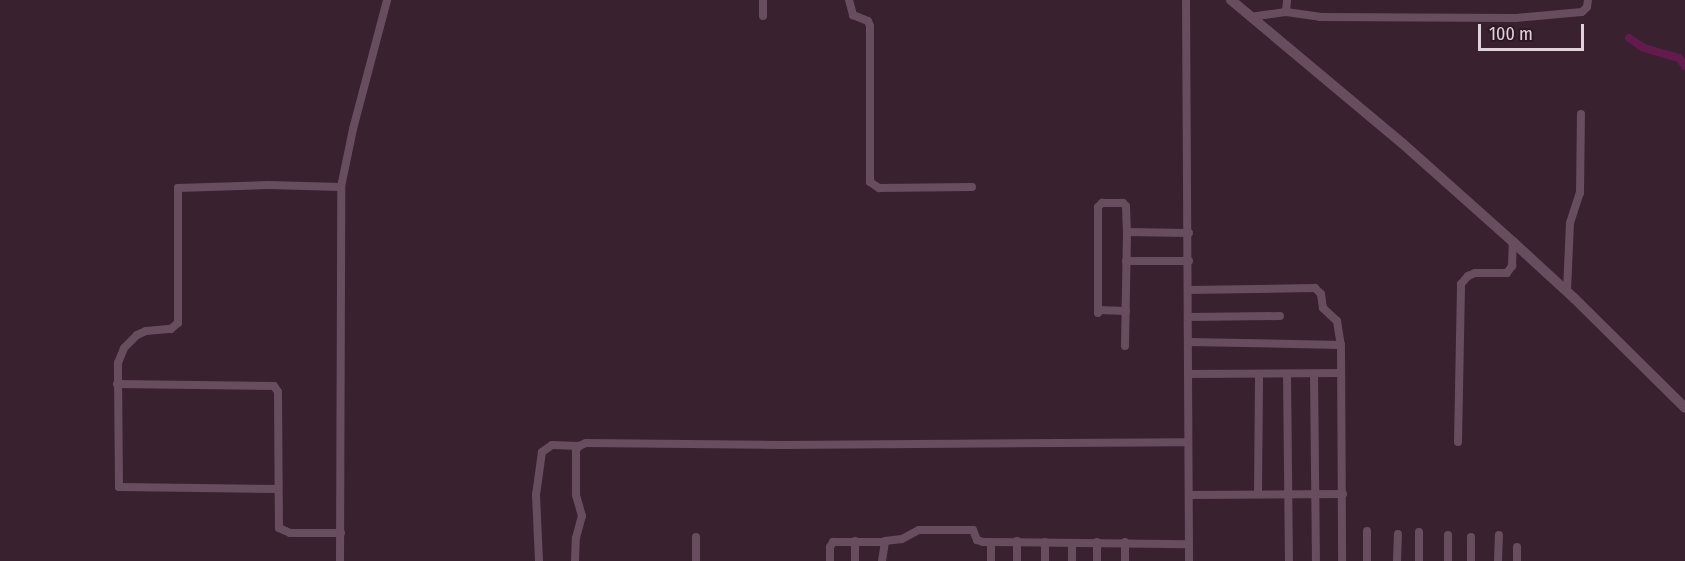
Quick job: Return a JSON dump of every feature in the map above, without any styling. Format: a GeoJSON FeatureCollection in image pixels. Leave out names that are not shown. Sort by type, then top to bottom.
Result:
{"type":"FeatureCollection","features":[{"type":"Feature","properties":{"kind":"street"},"geometry":{"type":"LineString","coordinates":[[339,561],[341,533],[341,187],[353,129],[387,0]]}},
{"type":"Feature","properties":{"kind":"street"},"geometry":{"type":"LineString","coordinates":[[763,0],[763,16]]}},
{"type":"Feature","properties":{"kind":"street"},"geometry":{"type":"LineString","coordinates":[[849,0],[853,15],[868,21],[870,26],[869,115],[872,185],[879,188],[972,188]]}},
{"type":"Feature","properties":{"kind":"street"},"geometry":{"type":"LineString","coordinates":[[1186,0],[1189,561]]}},
{"type":"Feature","properties":{"kind":"street"},"geometry":{"type":"LineString","coordinates":[[1231,0],[1402,143],[1514,242],[1685,408]]}},
{"type":"Feature","properties":{"kind":"street"},"geometry":{"type":"LineString","coordinates":[[1286,12],[1287,0]]}},
{"type":"Feature","properties":{"kind":"street"},"geometry":{"type":"LineString","coordinates":[[1250,17],[1286,12],[1320,17],[1516,18],[1582,12],[1587,8],[1588,0]]}},
{"type":"Feature","properties":{"kind":"street"},"geometry":{"type":"LineString","coordinates":[[1567,291],[1570,223],[1581,194],[1581,114]]}},
{"type":"Feature","properties":{"kind":"street"},"geometry":{"type":"LineString","coordinates":[[278,489],[119,487],[117,384],[119,358],[130,341],[141,332],[171,329],[178,323],[178,188],[258,185],[341,187]]}},
{"type":"Feature","properties":{"kind":"street"},"geometry":{"type":"LineString","coordinates":[[1125,346],[1126,311],[1126,261],[1127,232],[1125,205],[1099,205],[1098,312],[1126,311]]}},
{"type":"Feature","properties":{"kind":"street"},"geometry":{"type":"LineString","coordinates":[[1127,232],[1189,233]]}},
{"type":"Feature","properties":{"kind":"street"},"geometry":{"type":"LineString","coordinates":[[1458,442],[1461,284],[1468,276],[1475,273],[1507,273],[1512,266],[1514,242]]}},
{"type":"Feature","properties":{"kind":"street"},"geometry":{"type":"LineString","coordinates":[[1126,261],[1189,261]]}},
{"type":"Feature","properties":{"kind":"street"},"geometry":{"type":"LineString","coordinates":[[1188,290],[1315,288],[1321,294],[1323,308],[1339,325],[1343,494],[1342,561]]}},
{"type":"Feature","properties":{"kind":"street"},"geometry":{"type":"LineString","coordinates":[[1188,317],[1280,316]]}},
{"type":"Feature","properties":{"kind":"street"},"geometry":{"type":"LineString","coordinates":[[1188,342],[1341,345]]}},
{"type":"Feature","properties":{"kind":"street"},"geometry":{"type":"LineString","coordinates":[[1188,374],[1341,373]]}},
{"type":"Feature","properties":{"kind":"street"},"geometry":{"type":"LineString","coordinates":[[1258,494],[1259,374]]}},
{"type":"Feature","properties":{"kind":"street"},"geometry":{"type":"LineString","coordinates":[[1287,374],[1289,561]]}},
{"type":"Feature","properties":{"kind":"street"},"geometry":{"type":"LineString","coordinates":[[1314,374],[1316,561]]}},
{"type":"Feature","properties":{"kind":"street"},"geometry":{"type":"LineString","coordinates":[[117,384],[274,386],[278,392],[278,524],[282,531],[341,533]]}},
{"type":"Feature","properties":{"kind":"street"},"geometry":{"type":"LineString","coordinates":[[538,561],[536,500],[542,452],[552,445],[579,446],[598,441],[613,444],[775,445],[1188,442]]}},
{"type":"Feature","properties":{"kind":"street"},"geometry":{"type":"LineString","coordinates":[[575,561],[576,538],[582,516],[576,490],[576,454],[579,446]]}},
{"type":"Feature","properties":{"kind":"street"},"geometry":{"type":"LineString","coordinates":[[1189,495],[1343,494]]}},
{"type":"Feature","properties":{"kind":"street"},"geometry":{"type":"LineString","coordinates":[[830,561],[830,547],[833,542],[884,542],[904,538],[915,530],[971,529],[975,531],[977,540],[991,542],[1189,544]]}},
{"type":"Feature","properties":{"kind":"street"},"geometry":{"type":"LineString","coordinates":[[1367,531],[1367,561]]}},
{"type":"Feature","properties":{"kind":"street"},"geometry":{"type":"LineString","coordinates":[[1419,531],[1419,561]]}},
{"type":"Feature","properties":{"kind":"street"},"geometry":{"type":"LineString","coordinates":[[1396,561],[1398,534]]}},
{"type":"Feature","properties":{"kind":"street"},"geometry":{"type":"LineString","coordinates":[[1448,535],[1448,561]]}},
{"type":"Feature","properties":{"kind":"street"},"geometry":{"type":"LineString","coordinates":[[1498,561],[1499,535]]}},
{"type":"Feature","properties":{"kind":"street"},"geometry":{"type":"LineString","coordinates":[[696,537],[696,561]]}},
{"type":"Feature","properties":{"kind":"street"},"geometry":{"type":"LineString","coordinates":[[1471,537],[1471,561]]}},
{"type":"Feature","properties":{"kind":"street"},"geometry":{"type":"LineString","coordinates":[[855,541],[855,561]]}},
{"type":"Feature","properties":{"kind":"street"},"geometry":{"type":"LineString","coordinates":[[1017,541],[1017,561]]}},
{"type":"Feature","properties":{"kind":"street"},"geometry":{"type":"LineString","coordinates":[[882,561],[884,542]]}},
{"type":"Feature","properties":{"kind":"street"},"geometry":{"type":"LineString","coordinates":[[991,542],[991,561]]}},
{"type":"Feature","properties":{"kind":"street"},"geometry":{"type":"LineString","coordinates":[[1045,542],[1045,561]]}},
{"type":"Feature","properties":{"kind":"street"},"geometry":{"type":"LineString","coordinates":[[1097,542],[1097,561]]}},
{"type":"Feature","properties":{"kind":"street"},"geometry":{"type":"LineString","coordinates":[[1125,542],[1125,561]]}},
{"type":"Feature","properties":{"kind":"street"},"geometry":{"type":"LineString","coordinates":[[1072,543],[1072,561]]}},
{"type":"Feature","properties":{"kind":"street"},"geometry":{"type":"LineString","coordinates":[[1517,547],[1517,561]]}},
{"type":"Feature","properties":{"kind":"waterway"},"geometry":{"type":"LineString","coordinates":[[1629,38],[1644,48],[1679,58],[1685,66]]}}]}
